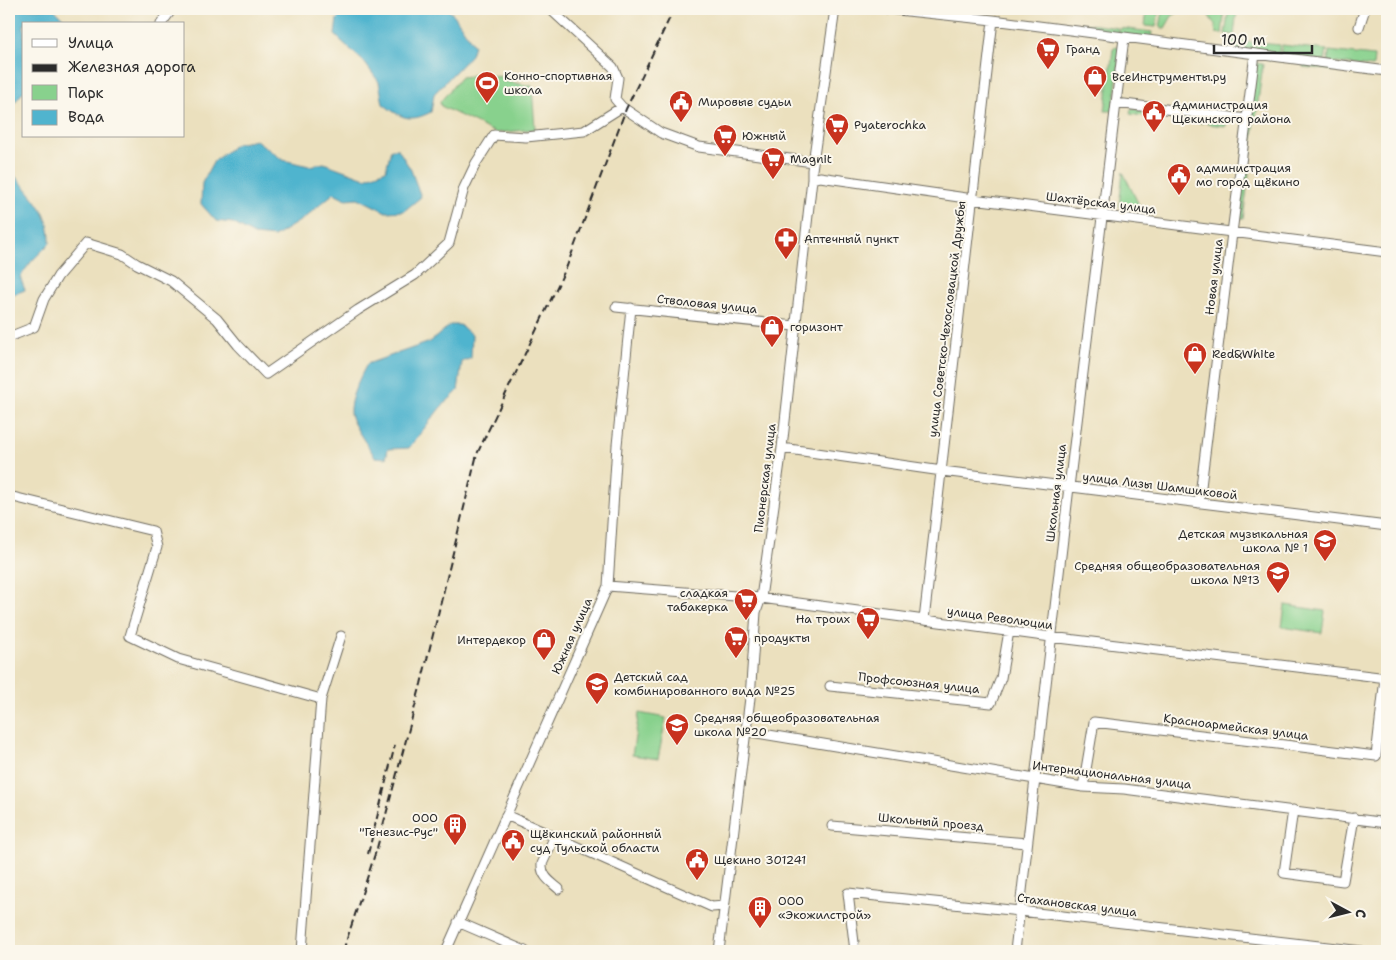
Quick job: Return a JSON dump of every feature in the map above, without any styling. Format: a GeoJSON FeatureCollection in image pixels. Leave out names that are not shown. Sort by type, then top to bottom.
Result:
{"type":"FeatureCollection","features":[{"type":"Feature","properties":{"kind":"street"},"geometry":{"type":"LineString","coordinates":[[162,22],[172,9]]}},
{"type":"Feature","properties":{"kind":"street"},"geometry":{"type":"LineString","coordinates":[[550,9],[613,67],[618,78],[615,99],[624,108],[662,133],[699,147],[813,162]]}},
{"type":"Feature","properties":{"kind":"street","name":"Пионерская улица"},"geometry":{"type":"LineString","coordinates":[[719,951],[750,698],[756,612],[761,598],[782,448],[813,162],[835,9]]}},
{"type":"Feature","properties":{"kind":"street"},"geometry":{"type":"LineString","coordinates":[[888,9],[993,20],[1387,71]]}},
{"type":"Feature","properties":{"kind":"street"},"geometry":{"type":"LineString","coordinates":[[1359,27],[1366,9]]}},
{"type":"Feature","properties":{"kind":"street","name":"улица Советско-Чехословацкой Дружбы"},"geometry":{"type":"LineString","coordinates":[[924,620],[993,20]]}},
{"type":"Feature","properties":{"kind":"street","name":"Школьная улица"},"geometry":{"type":"LineString","coordinates":[[1015,951],[1124,38]]}},
{"type":"Feature","properties":{"kind":"street","name":"Новая улица"},"geometry":{"type":"LineString","coordinates":[[1199,503],[1256,54]]}},
{"type":"Feature","properties":{"kind":"street"},"geometry":{"type":"LineString","coordinates":[[1116,103],[1247,119]]}},
{"type":"Feature","properties":{"kind":"street"},"geometry":{"type":"LineString","coordinates":[[9,336],[34,327],[44,299],[58,276],[86,243],[122,254],[137,264],[171,281],[218,319],[238,345],[266,374],[358,310],[415,275],[449,243],[464,188],[476,163],[494,135],[526,137],[584,131],[624,108]]}},
{"type":"Feature","properties":{"kind":"street","name":"Шахтёрская улица"},"geometry":{"type":"LineString","coordinates":[[812,179],[820,177],[973,199],[1387,252]]}},
{"type":"Feature","properties":{"kind":"street","name":"Стволовая улица"},"geometry":{"type":"LineString","coordinates":[[616,307],[795,326]]}},
{"type":"Feature","properties":{"kind":"street","name":"Южная улица"},"geometry":{"type":"LineString","coordinates":[[446,951],[608,586],[617,445],[630,308]]}},
{"type":"Feature","properties":{"kind":"street","name":"улица Лизы Шамшиковой"},"geometry":{"type":"LineString","coordinates":[[782,448],[942,471],[1387,526]]}},
{"type":"Feature","properties":{"kind":"street"},"geometry":{"type":"LineString","coordinates":[[9,496],[153,531],[157,546],[130,636],[178,659],[321,699]]}},
{"type":"Feature","properties":{"kind":"street","name":"улица Революции"},"geometry":{"type":"LineString","coordinates":[[608,586],[761,598],[1051,637],[1386,678]]}},
{"type":"Feature","properties":{"kind":"street","name":"Профсоюзная улица"},"geometry":{"type":"LineString","coordinates":[[830,686],[991,703],[1001,678],[1009,631]]}},
{"type":"Feature","properties":{"kind":"street"},"geometry":{"type":"LineString","coordinates":[[302,951],[321,699],[341,636]]}},
{"type":"Feature","properties":{"kind":"street","name":"Красноармейская улица"},"geometry":{"type":"LineString","coordinates":[[1082,787],[1094,722],[1376,756],[1386,678]]}},
{"type":"Feature","properties":{"kind":"street","name":"Интернациональная улица"},"geometry":{"type":"LineString","coordinates":[[746,731],[1082,787],[1124,789],[1387,822]]}},
{"type":"Feature","properties":{"kind":"street"},"geometry":{"type":"LineString","coordinates":[[1293,810],[1284,874],[1343,881],[1354,818]]}},
{"type":"Feature","properties":{"kind":"street"},"geometry":{"type":"LineString","coordinates":[[506,815],[712,907],[724,906]]}},
{"type":"Feature","properties":{"kind":"street","name":"Школьный проезд"},"geometry":{"type":"LineString","coordinates":[[832,826],[1027,843]]}},
{"type":"Feature","properties":{"kind":"street"},"geometry":{"type":"LineString","coordinates":[[555,836],[542,864],[542,869],[546,878],[559,889]]}},
{"type":"Feature","properties":{"kind":"street","name":"Стахановская улица"},"geometry":{"type":"LineString","coordinates":[[855,951],[848,893],[1020,910],[1362,951]]}},
{"type":"Feature","properties":{"kind":"street"},"geometry":{"type":"LineString","coordinates":[[458,922],[525,951]]}},
{"type":"Feature","properties":{"kind":"green space"},"geometry":{"type":"Polygon","coordinates":[[[1147,9],[1159,9],[1156,27],[1145,26],[1147,9]]]}},
{"type":"Feature","properties":{"kind":"green space"},"geometry":{"type":"Polygon","coordinates":[[[1163,9],[1180,9],[1179,12],[1172,16],[1165,28],[1160,28],[1163,9]]]}},
{"type":"Feature","properties":{"kind":"green space"},"geometry":{"type":"Polygon","coordinates":[[[1210,9],[1225,9],[1222,34],[1216,33],[1215,25],[1209,16],[1210,9]]]}},
{"type":"Feature","properties":{"kind":"green space"},"geometry":{"type":"Polygon","coordinates":[[[1229,9],[1237,9],[1234,35],[1225,34],[1229,9]]]}},
{"type":"Feature","properties":{"kind":"green space"},"geometry":{"type":"Polygon","coordinates":[[[1082,23],[1118,28],[1117,35],[1081,30],[1082,23]]]}},
{"type":"Feature","properties":{"kind":"green space"},"geometry":{"type":"Polygon","coordinates":[[[1120,28],[1152,32],[1151,39],[1119,36],[1120,28]]]}},
{"type":"Feature","properties":{"kind":"green space"},"geometry":{"type":"Polygon","coordinates":[[[1229,40],[1280,45],[1278,56],[1228,49],[1229,40]]]}},
{"type":"Feature","properties":{"kind":"green space"},"geometry":{"type":"Polygon","coordinates":[[[1282,45],[1327,50],[1325,61],[1280,56],[1282,45]]]}},
{"type":"Feature","properties":{"kind":"green space"},"geometry":{"type":"Polygon","coordinates":[[[1116,47],[1121,48],[1113,111],[1105,111],[1113,49],[1116,47]]]}},
{"type":"Feature","properties":{"kind":"green space"},"geometry":{"type":"Polygon","coordinates":[[[1329,51],[1374,56],[1373,67],[1328,62],[1329,51]]]}},
{"type":"Feature","properties":{"kind":"green space"},"geometry":{"type":"Polygon","coordinates":[[[1303,62],[1355,68],[1354,73],[1303,67],[1303,62]]]}},
{"type":"Feature","properties":{"kind":"green space"},"geometry":{"type":"Polygon","coordinates":[[[1255,63],[1263,64],[1256,117],[1249,116],[1255,63]]]}},
{"type":"Feature","properties":{"kind":"green space","name":"Конно-спортивная школа"},"geometry":{"type":"Polygon","coordinates":[[[472,74],[504,77],[503,81],[532,86],[535,129],[496,133],[441,106],[440,102],[461,77],[472,74]]]}},
{"type":"Feature","properties":{"kind":"green space"},"geometry":{"type":"Polygon","coordinates":[[[1131,109],[1150,111],[1150,117],[1130,114],[1131,109]]]}},
{"type":"Feature","properties":{"kind":"green space"},"geometry":{"type":"Polygon","coordinates":[[[1154,112],[1174,114],[1173,119],[1154,117],[1154,112]]]}},
{"type":"Feature","properties":{"kind":"green space"},"geometry":{"type":"Polygon","coordinates":[[[1184,115],[1203,117],[1203,123],[1183,121],[1184,115]]]}},
{"type":"Feature","properties":{"kind":"green space"},"geometry":{"type":"Polygon","coordinates":[[[1207,118],[1227,120],[1226,126],[1207,124],[1207,118]]]}},
{"type":"Feature","properties":{"kind":"green space"},"geometry":{"type":"Polygon","coordinates":[[[1248,118],[1255,119],[1250,162],[1243,162],[1248,118]]]}},
{"type":"Feature","properties":{"kind":"green space"},"geometry":{"type":"Polygon","coordinates":[[[1243,164],[1250,165],[1243,219],[1235,218],[1243,164]]]}},
{"type":"Feature","properties":{"kind":"green space"},"geometry":{"type":"Polygon","coordinates":[[[1123,172],[1141,209],[1119,206],[1123,172]]]}},
{"type":"Feature","properties":{"kind":"green space"},"geometry":{"type":"Polygon","coordinates":[[[1285,605],[1325,611],[1322,633],[1282,627],[1285,605]]]}},
{"type":"Feature","properties":{"kind":"green space"},"geometry":{"type":"Polygon","coordinates":[[[639,713],[666,718],[658,759],[632,755],[639,713]]]}},
{"type":"Feature","properties":{"kind":"water"},"geometry":{"type":"Polygon","coordinates":[[[20,9],[54,9],[67,22],[22,22],[22,93],[9,106],[9,20],[20,9]]]}},
{"type":"Feature","properties":{"kind":"water"},"geometry":{"type":"Polygon","coordinates":[[[346,9],[447,9],[454,15],[474,45],[471,55],[434,94],[431,112],[411,118],[395,113],[383,104],[379,82],[364,62],[335,35],[337,19],[346,9]]]}},
{"type":"Feature","properties":{"kind":"water"},"geometry":{"type":"Polygon","coordinates":[[[256,140],[283,160],[309,166],[324,163],[365,178],[386,170],[391,149],[398,149],[411,170],[421,197],[404,211],[386,212],[358,198],[346,199],[334,193],[303,219],[274,237],[254,235],[233,223],[216,221],[201,204],[202,183],[214,161],[236,144],[256,140]]]}},
{"type":"Feature","properties":{"kind":"water"},"geometry":{"type":"Polygon","coordinates":[[[9,169],[43,211],[47,221],[50,243],[31,262],[20,277],[25,290],[9,296],[9,169]]]}},
{"type":"Feature","properties":{"kind":"water"},"geometry":{"type":"Polygon","coordinates":[[[450,325],[460,325],[472,335],[471,358],[462,362],[458,391],[440,408],[409,448],[388,449],[386,458],[375,457],[356,428],[350,412],[353,394],[367,364],[430,342],[450,325]]]}},
{"type":"Feature","properties":{"kind":"railway"},"geometry":{"type":"LineString","coordinates":[[343,951],[377,848],[421,684],[477,454],[567,266],[626,109],[674,9]]}},
{"type":"Feature","properties":{"kind":"railway"},"geometry":{"type":"LineString","coordinates":[[368,854],[395,745]]}},
{"type":"Feature","properties":{"kind":"place","name":"Гранд"},"geometry":{"type":"Point","coordinates":[1048,70]}},
{"type":"Feature","properties":{"kind":"place","name":"ВсеИнструменты.ру"},"geometry":{"type":"Point","coordinates":[1095,98]}},
{"type":"Feature","properties":{"kind":"place","name":"Конно-спортивная школа"},"geometry":{"type":"Point","coordinates":[487,104]}},
{"type":"Feature","properties":{"kind":"place","name":"Мировые судьи"},"geometry":{"type":"Point","coordinates":[681,123]}},
{"type":"Feature","properties":{"kind":"place","name":"Администрация Щекинского района"},"geometry":{"type":"Point","coordinates":[1154,133]}},
{"type":"Feature","properties":{"kind":"place","name":"Pyaterochka"},"geometry":{"type":"Point","coordinates":[837,146]}},
{"type":"Feature","properties":{"kind":"place","name":"Южный"},"geometry":{"type":"Point","coordinates":[725,157]}},
{"type":"Feature","properties":{"kind":"place","name":"Magnit"},"geometry":{"type":"Point","coordinates":[773,180]}},
{"type":"Feature","properties":{"kind":"place","name":"администрация мо город щёкино"},"geometry":{"type":"Point","coordinates":[1179,196]}},
{"type":"Feature","properties":{"kind":"place","name":"Аптечный пункт"},"geometry":{"type":"Point","coordinates":[786,260]}},
{"type":"Feature","properties":{"kind":"place","name":"горизонт"},"geometry":{"type":"Point","coordinates":[772,348]}},
{"type":"Feature","properties":{"kind":"place","name":"Red&White"},"geometry":{"type":"Point","coordinates":[1195,375]}},
{"type":"Feature","properties":{"kind":"place","name":"Детская музыкальная школа № 1"},"geometry":{"type":"Point","coordinates":[1325,562]}},
{"type":"Feature","properties":{"kind":"place","name":"Средняя общеобразовательная школа №13"},"geometry":{"type":"Point","coordinates":[1278,594]}},
{"type":"Feature","properties":{"kind":"place","name":"сладкая табакерка"},"geometry":{"type":"Point","coordinates":[746,621]}},
{"type":"Feature","properties":{"kind":"place","name":"На троих"},"geometry":{"type":"Point","coordinates":[868,640]}},
{"type":"Feature","properties":{"kind":"place","name":"продукты"},"geometry":{"type":"Point","coordinates":[736,659]}},
{"type":"Feature","properties":{"kind":"place","name":"Интердекор"},"geometry":{"type":"Point","coordinates":[544,661]}},
{"type":"Feature","properties":{"kind":"place","name":"Детский сад комбинированного вида №25"},"geometry":{"type":"Point","coordinates":[597,705]}},
{"type":"Feature","properties":{"kind":"place","name":"Средняя общеобразовательная школа №20"},"geometry":{"type":"Point","coordinates":[677,746]}},
{"type":"Feature","properties":{"kind":"place","name":"ООО \"Генезис-Рус\""},"geometry":{"type":"Point","coordinates":[455,846]}},
{"type":"Feature","properties":{"kind":"place","name":"Щёкинский районный суд Тульской области"},"geometry":{"type":"Point","coordinates":[513,862]}},
{"type":"Feature","properties":{"kind":"place","name":"Щекино 301241"},"geometry":{"type":"Point","coordinates":[697,881]}},
{"type":"Feature","properties":{"kind":"place","name":"ООО «Экожилстрой»"},"geometry":{"type":"Point","coordinates":[760,929]}}]}
